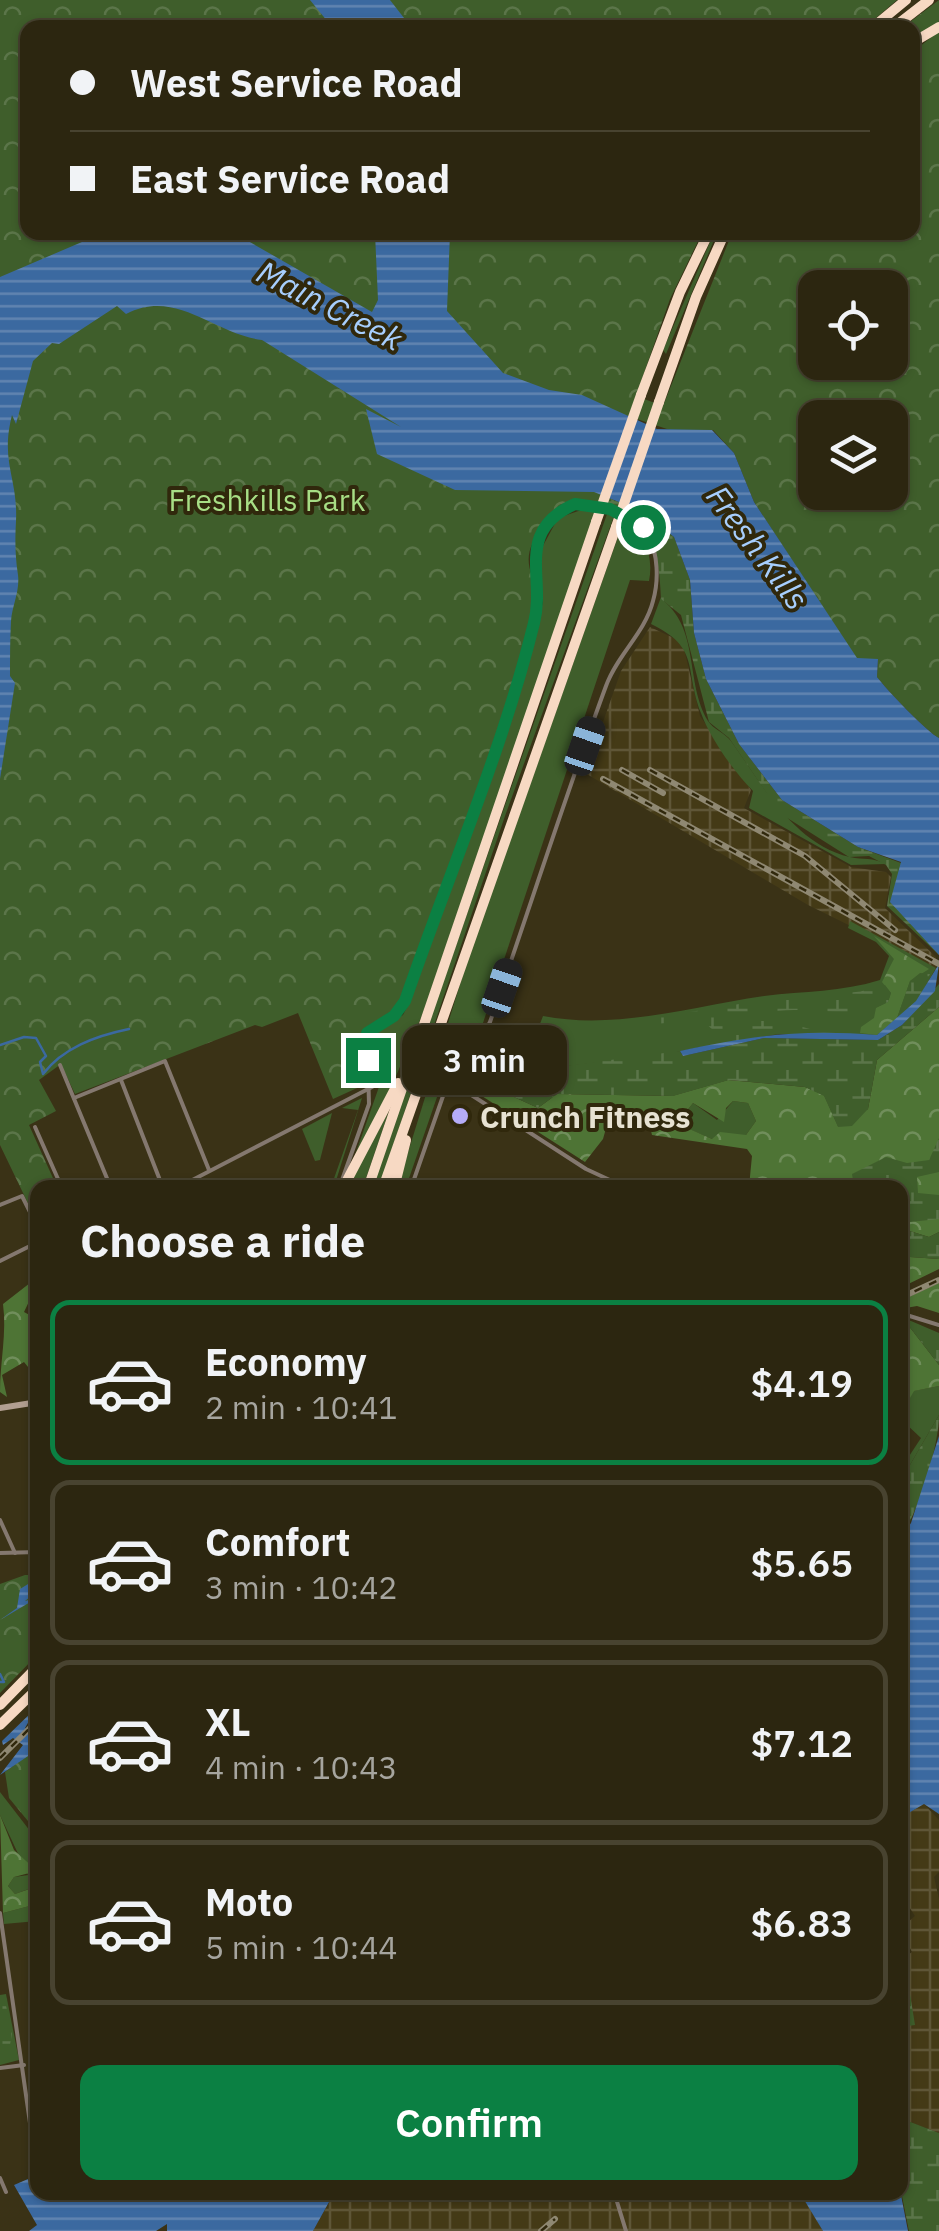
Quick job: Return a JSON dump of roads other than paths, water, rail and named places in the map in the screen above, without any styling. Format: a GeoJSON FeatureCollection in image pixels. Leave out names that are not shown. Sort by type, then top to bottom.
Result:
{"type":"FeatureCollection","features":[{"type":"Feature","properties":{"kind":"highway"},"geometry":{"type":"LineString","coordinates":[[882,20],[906,0]]}},
{"type":"Feature","properties":{"kind":"highway"},"geometry":{"type":"LineString","coordinates":[[903,20],[928,0]]}},
{"type":"Feature","properties":{"kind":"highway"},"geometry":{"type":"LineString","coordinates":[[371,1180],[641,395],[680,292],[705,240]]}},
{"type":"Feature","properties":{"kind":"highway"},"geometry":{"type":"LineString","coordinates":[[386,1180],[696,296],[722,240]]}},
{"type":"Feature","properties":{"kind":"highway"},"geometry":{"type":"LineString","coordinates":[[396,1180],[441,1021]]}},
{"type":"Feature","properties":{"kind":"highway"},"geometry":{"type":"LineString","coordinates":[[345,1180],[417,1047]]}},
{"type":"Feature","properties":{"kind":"highway"},"geometry":{"type":"LineString","coordinates":[[0,1705],[30,1675]]}},
{"type":"Feature","properties":{"kind":"highway"},"geometry":{"type":"LineString","coordinates":[[0,1725],[30,1696]]}},
{"type":"Feature","properties":{"kind":"main road"},"geometry":{"type":"LineString","coordinates":[[0,1408],[30,1403]]}},
{"type":"Feature","properties":{"kind":"street"},"geometry":{"type":"LineString","coordinates":[[343,1180],[372,1087],[367,1033],[394,1016],[405,1001],[519,675],[538,603],[533,568],[536,549],[563,509],[588,503],[610,509],[634,519],[650,538],[657,572],[652,605],[610,675],[483,1038],[449,1078],[414,1180]]}},
{"type":"Feature","properties":{"kind":"street"},"geometry":{"type":"LineString","coordinates":[[74,1098],[165,1062],[209,1170]]}},
{"type":"Feature","properties":{"kind":"street"},"geometry":{"type":"LineString","coordinates":[[60,1065],[108,1180]]}},
{"type":"Feature","properties":{"kind":"street"},"geometry":{"type":"LineString","coordinates":[[449,1078],[611,1180]]}},
{"type":"Feature","properties":{"kind":"street"},"geometry":{"type":"LineString","coordinates":[[121,1080],[160,1180]]}},
{"type":"Feature","properties":{"kind":"street"},"geometry":{"type":"LineString","coordinates":[[191,1180],[372,1087]]}},
{"type":"Feature","properties":{"kind":"street"},"geometry":{"type":"LineString","coordinates":[[34,1127],[58,1180]]}},
{"type":"Feature","properties":{"kind":"street"},"geometry":{"type":"LineString","coordinates":[[0,1205],[22,1196],[30,1212]]}},
{"type":"Feature","properties":{"kind":"street"},"geometry":{"type":"LineString","coordinates":[[0,1261],[30,1246]]}},
{"type":"Feature","properties":{"kind":"street"},"geometry":{"type":"LineString","coordinates":[[908,1315],[939,1325]]}},
{"type":"Feature","properties":{"kind":"street"},"geometry":{"type":"LineString","coordinates":[[0,1520],[16,1552]]}},
{"type":"Feature","properties":{"kind":"street"},"geometry":{"type":"LineString","coordinates":[[0,1552],[30,1552]]}},
{"type":"Feature","properties":{"kind":"street"},"geometry":{"type":"LineString","coordinates":[[0,1913],[30,2116]]}},
{"type":"Feature","properties":{"kind":"street"},"geometry":{"type":"LineString","coordinates":[[0,2068],[24,2064]]}},
{"type":"Feature","properties":{"kind":"street"},"geometry":{"type":"LineString","coordinates":[[0,2178],[6,2192]]}},
{"type":"Feature","properties":{"kind":"street"},"geometry":{"type":"LineString","coordinates":[[616,2200],[626,2231]]}},
{"type":"Feature","properties":{"kind":"water"},"geometry":{"type":"Polygon","coordinates":[[[310,0],[390,0],[406,20],[326,20],[310,0]]]}},
{"type":"Feature","properties":{"kind":"water"},"geometry":{"type":"Polygon","coordinates":[[[87,240],[246,240],[372,312],[378,300],[375,240],[450,240],[447,311],[503,373],[549,390],[582,395],[657,429],[712,430],[734,453],[754,502],[857,658],[878,659],[877,677],[939,738],[939,955],[890,902],[901,862],[858,847],[782,800],[739,744],[706,679],[694,633],[690,580],[674,537],[641,511],[594,492],[455,490],[377,454],[366,409],[401,427],[262,340],[179,309],[144,307],[126,314],[117,306],[59,344],[52,343],[33,361],[16,424],[12,415],[8,446],[16,506],[18,581],[11,621],[10,676],[15,683],[0,779],[0,277],[87,240]]]}},
{"type":"Feature","properties":{"kind":"water"},"geometry":{"type":"Polygon","coordinates":[[[939,964],[935,991],[902,1025],[878,1040],[764,1038],[683,1056],[680,1051],[778,1035],[877,1035],[916,1001],[939,964]]]}},
{"type":"Feature","properties":{"kind":"water"},"geometry":{"type":"Polygon","coordinates":[[[939,1436],[939,1814],[924,1804],[908,1813],[911,1523],[939,1436]]]}},
{"type":"Feature","properties":{"kind":"water"},"geometry":{"type":"Polygon","coordinates":[[[30,1583],[30,1597],[25,1601],[30,1602],[0,1620],[17,1608],[20,1589],[30,1583]]]}},
{"type":"Feature","properties":{"kind":"water"},"geometry":{"type":"Polygon","coordinates":[[[30,1714],[25,1728],[30,1730],[30,1755],[0,1775],[23,1745],[13,1738],[3,1745],[2,1741],[30,1714]]]}},
{"type":"Feature","properties":{"kind":"water"},"geometry":{"type":"Polygon","coordinates":[[[28,2179],[30,2200],[330,2200],[313,2231],[167,2231],[167,2224],[156,2231],[29,2231],[37,2225],[14,2185],[28,2179]]]}},
{"type":"Feature","properties":{"kind":"water"},"geometry":{"type":"Polygon","coordinates":[[[804,2200],[902,2200],[908,2231],[823,2231],[804,2200]]]}},
{"type":"Feature","properties":{"kind":"waterway"},"geometry":{"type":"LineString","coordinates":[[0,1045],[24,1037],[36,1038],[46,1056],[40,1062],[43,1074],[81,1044],[129,1029]]}},
{"type":"Feature","properties":{"kind":"waterway"},"geometry":{"type":"LineString","coordinates":[[0,1674],[4,1682],[0,1682]]}},
{"type":"Feature","properties":{"kind":"railway"},"geometry":{"type":"LineString","coordinates":[[622,770],[663,793]]}},
{"type":"Feature","properties":{"kind":"railway"},"geometry":{"type":"LineString","coordinates":[[650,770],[805,856],[895,930]]}},
{"type":"Feature","properties":{"kind":"railway"},"geometry":{"type":"LineString","coordinates":[[603,779],[939,964]]}},
{"type":"Feature","properties":{"kind":"railway"},"geometry":{"type":"LineString","coordinates":[[908,1294],[939,1280]]}},
{"type":"Feature","properties":{"kind":"railway"},"geometry":{"type":"LineString","coordinates":[[0,1758],[30,1728]]}},
{"type":"Feature","properties":{"kind":"railway"},"geometry":{"type":"LineString","coordinates":[[541,2231],[555,2219]]}},
{"type":"Feature","properties":{"kind":"place","name":"Crunch Fitness"},"geometry":{"type":"Point","coordinates":[460,1116]}},
{"type":"Feature","properties":{"kind":"water label","name":"Main Creek"},"geometry":{"type":"Point","coordinates":[330,305]}},
{"type":"Feature","properties":{"kind":"water label","name":"Fresh Kills"},"geometry":{"type":"Point","coordinates":[758,547]}},
{"type":"Feature","properties":{"kind":"park label","name":"Freshkills Park"},"geometry":{"type":"Point","coordinates":[267,499]}}]}
